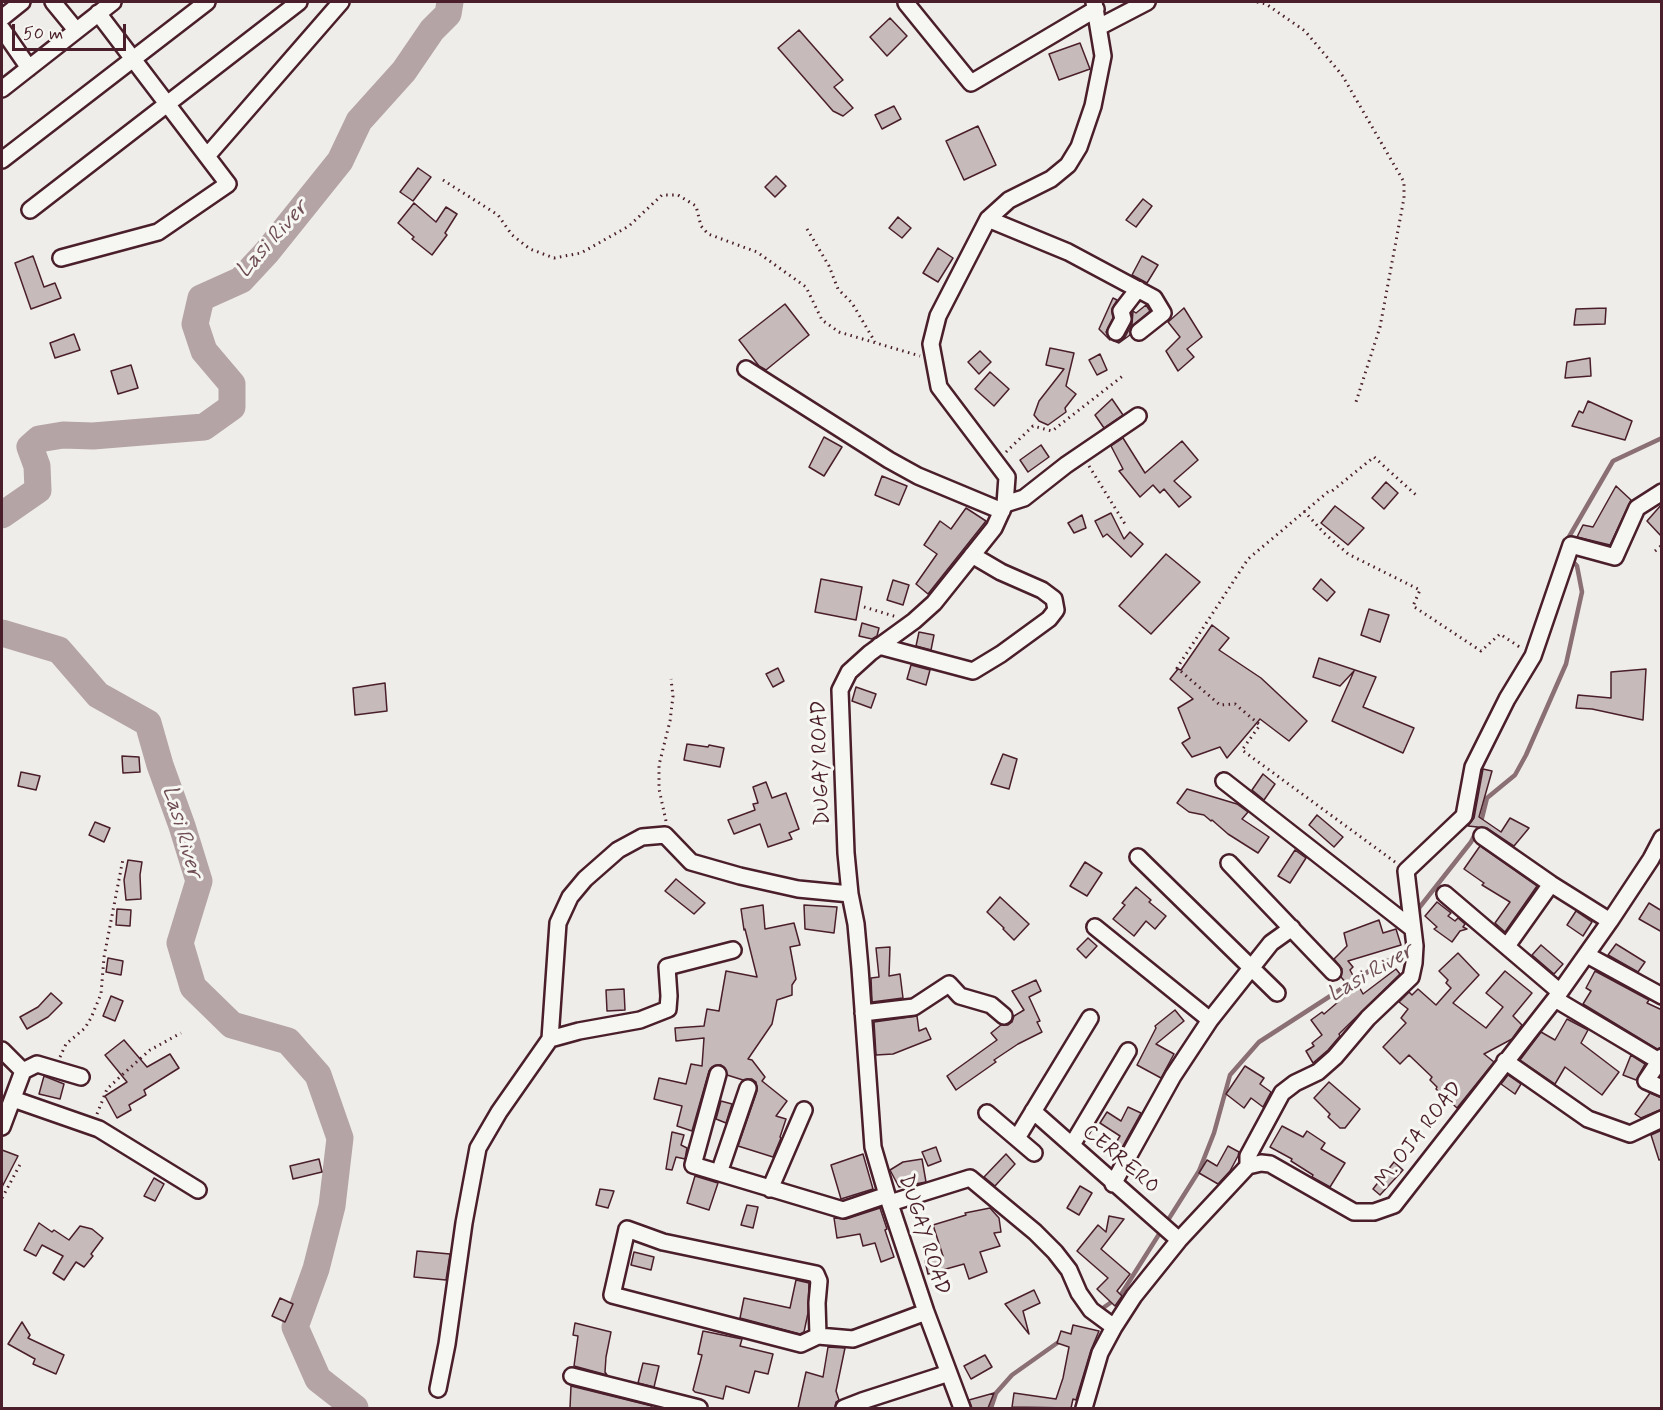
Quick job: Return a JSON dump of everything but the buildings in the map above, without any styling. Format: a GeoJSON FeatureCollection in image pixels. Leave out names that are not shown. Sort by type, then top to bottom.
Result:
{"type":"FeatureCollection","features":[{"type":"Feature","properties":{"kind":"street"},"geometry":{"type":"LineString","coordinates":[[2,18],[22,2]]}},
{"type":"Feature","properties":{"kind":"street"},"geometry":{"type":"LineString","coordinates":[[53,2],[76,30]]}},
{"type":"Feature","properties":{"kind":"street"},"geometry":{"type":"LineString","coordinates":[[2,89],[113,2]]}},
{"type":"Feature","properties":{"kind":"street"},"geometry":{"type":"LineString","coordinates":[[2,160],[207,2]]}},
{"type":"Feature","properties":{"kind":"street"},"geometry":{"type":"LineString","coordinates":[[30,210],[299,2]]}},
{"type":"Feature","properties":{"kind":"street"},"geometry":{"type":"LineString","coordinates":[[207,156],[341,2]]}},
{"type":"Feature","properties":{"kind":"street"},"geometry":{"type":"LineString","coordinates":[[1099,27],[1147,2]]}},
{"type":"Feature","properties":{"kind":"street"},"geometry":{"type":"LineString","coordinates":[[906,3],[971,83],[1095,5]]}},
{"type":"Feature","properties":{"kind":"street","name":"DUGAY ROAD"},"geometry":{"type":"LineString","coordinates":[[962,1408],[926,1312],[873,1147],[856,924],[850,894],[839,709],[840,690],[843,679],[849,672],[934,603],[994,528],[1003,508],[1007,477],[939,387],[931,344],[938,316],[988,219],[1009,200],[1051,179],[1068,165],[1079,147],[1093,106],[1103,56],[1095,5]]}},
{"type":"Feature","properties":{"kind":"street"},"geometry":{"type":"LineString","coordinates":[[61,258],[158,231],[228,184],[98,13]]}},
{"type":"Feature","properties":{"kind":"street"},"geometry":{"type":"LineString","coordinates":[[2,29],[29,68]]}},
{"type":"Feature","properties":{"kind":"street"},"geometry":{"type":"LineString","coordinates":[[988,219],[1068,252],[1154,298],[1162,313],[1139,332]]}},
{"type":"Feature","properties":{"kind":"street"},"geometry":{"type":"LineString","coordinates":[[1116,332],[1123,319],[1121,311],[1138,289]]}},
{"type":"Feature","properties":{"kind":"street"},"geometry":{"type":"LineString","coordinates":[[746,369],[918,476],[1003,508],[1024,498],[1081,454],[1138,416]]}},
{"type":"Feature","properties":{"kind":"street"},"geometry":{"type":"LineString","coordinates":[[1084,1408],[1101,1353],[1114,1327],[1134,1296],[1179,1240],[1248,1166],[1248,1156],[1282,1093],[1295,1083],[1318,1072],[1335,1057],[1368,1018],[1411,976],[1415,946],[1406,871],[1464,816],[1473,767],[1507,699],[1533,656],[1568,551],[1615,557],[1637,508],[1662,492]]}},
{"type":"Feature","properties":{"kind":"street"},"geometry":{"type":"LineString","coordinates":[[879,646],[973,671],[1049,619],[1056,610],[1054,599],[1042,590],[1001,572],[972,555]]}},
{"type":"Feature","properties":{"kind":"street"},"geometry":{"type":"LineString","coordinates":[[1224,781],[1413,929]]}},
{"type":"Feature","properties":{"kind":"street"},"geometry":{"type":"LineString","coordinates":[[438,1389],[478,1148],[499,1112],[550,1039],[558,923],[570,897],[585,879],[618,850],[642,837],[665,835],[691,862],[798,889],[850,894]]}},
{"type":"Feature","properties":{"kind":"street"},"geometry":{"type":"LineString","coordinates":[[1482,836],[1551,884],[1610,921]]}},
{"type":"Feature","properties":{"kind":"street","name":"M. OJA ROAD"},"geometry":{"type":"LineString","coordinates":[[1248,1166],[1261,1163],[1270,1164],[1354,1212],[1374,1212],[1394,1205],[1558,995],[1610,921],[1651,859],[1662,838]]}},
{"type":"Feature","properties":{"kind":"street"},"geometry":{"type":"LineString","coordinates":[[1138,857],[1277,993]]}},
{"type":"Feature","properties":{"kind":"street"},"geometry":{"type":"LineString","coordinates":[[1228,863],[1333,972]]}},
{"type":"Feature","properties":{"kind":"street"},"geometry":{"type":"LineString","coordinates":[[1507,946],[1551,884]]}},
{"type":"Feature","properties":{"kind":"street"},"geometry":{"type":"LineString","coordinates":[[1444,894],[1507,946],[1558,995],[1660,1059],[1646,1081],[1662,1088]]}},
{"type":"Feature","properties":{"kind":"street"},"geometry":{"type":"LineString","coordinates":[[1095,927],[1210,1020]]}},
{"type":"Feature","properties":{"kind":"street"},"geometry":{"type":"LineString","coordinates":[[1113,1184],[1173,1076],[1210,1020],[1271,943],[1292,928]]}},
{"type":"Feature","properties":{"kind":"street"},"geometry":{"type":"LineString","coordinates":[[550,1039],[579,1031],[640,1020],[668,1009],[667,967],[733,950]]}},
{"type":"Feature","properties":{"kind":"street"},"geometry":{"type":"LineString","coordinates":[[1587,955],[1662,996]]}},
{"type":"Feature","properties":{"kind":"street"},"geometry":{"type":"LineString","coordinates":[[863,1013],[914,1007],[949,984],[960,996],[990,1005],[1005,1016]]}},
{"type":"Feature","properties":{"kind":"street"},"geometry":{"type":"LineString","coordinates":[[1017,1138],[1090,1018]]}},
{"type":"Feature","properties":{"kind":"street"},"geometry":{"type":"LineString","coordinates":[[2,1050],[23,1071]]}},
{"type":"Feature","properties":{"kind":"street"},"geometry":{"type":"LineString","coordinates":[[1072,1145],[1128,1051]]}},
{"type":"Feature","properties":{"kind":"street"},"geometry":{"type":"LineString","coordinates":[[1505,1061],[1588,1119],[1630,1134],[1662,1119]]}},
{"type":"Feature","properties":{"kind":"street"},"geometry":{"type":"LineString","coordinates":[[2,1127],[23,1071],[37,1064],[81,1077]]}},
{"type":"Feature","properties":{"kind":"street"},"geometry":{"type":"LineString","coordinates":[[718,1074],[693,1165],[843,1210],[970,1178],[1035,1232],[1055,1252],[1069,1270],[1079,1293],[1091,1310],[1114,1327]]}},
{"type":"Feature","properties":{"kind":"street"},"geometry":{"type":"LineString","coordinates":[[719,1173],[748,1088]]}},
{"type":"Feature","properties":{"kind":"street"},"geometry":{"type":"LineString","coordinates":[[13,1099],[99,1129],[198,1190]]}},
{"type":"Feature","properties":{"kind":"street"},"geometry":{"type":"LineString","coordinates":[[770,1189],[804,1110]]}},
{"type":"Feature","properties":{"kind":"street","name":"CERRERO"},"geometry":{"type":"LineString","coordinates":[[1033,1112],[1179,1240]]}},
{"type":"Feature","properties":{"kind":"street"},"geometry":{"type":"LineString","coordinates":[[987,1113],[1034,1153]]}},
{"type":"Feature","properties":{"kind":"street"},"geometry":{"type":"LineString","coordinates":[[818,1336],[819,1281],[816,1274],[663,1242],[627,1229],[612,1295],[801,1344],[818,1336],[853,1340],[926,1312]]}},
{"type":"Feature","properties":{"kind":"street"},"geometry":{"type":"LineString","coordinates":[[844,1408],[949,1373]]}},
{"type":"Feature","properties":{"kind":"street"},"geometry":{"type":"LineString","coordinates":[[572,1376],[699,1408]]}},
{"type":"Feature","properties":{"kind":"path"},"geometry":{"type":"LineString","coordinates":[[1257,2],[1266,4],[1305,31],[1342,75],[1404,182],[1404,198],[1380,327],[1355,405]]}},
{"type":"Feature","properties":{"kind":"path"},"geometry":{"type":"LineString","coordinates":[[443,180],[498,215],[512,235],[530,249],[554,258],[581,253],[629,226],[662,195],[678,195],[696,206],[701,226],[708,234],[757,252],[806,287],[822,320],[839,332],[933,360]]}},
{"type":"Feature","properties":{"kind":"path"},"geometry":{"type":"LineString","coordinates":[[807,229],[829,266],[838,289],[852,303],[876,343]]}},
{"type":"Feature","properties":{"kind":"path"},"geometry":{"type":"LineString","coordinates":[[997,462],[1033,426],[1052,431],[1124,375]]}},
{"type":"Feature","properties":{"kind":"path"},"geometry":{"type":"LineString","coordinates":[[1081,454],[1125,524]]}},
{"type":"Feature","properties":{"kind":"path"},"geometry":{"type":"LineString","coordinates":[[1406,871],[1242,750],[1260,725],[1235,704],[1220,705],[1177,668],[1248,559],[1304,511],[1374,457],[1417,496]]}},
{"type":"Feature","properties":{"kind":"path"},"geometry":{"type":"LineString","coordinates":[[1304,511],[1348,554],[1420,590],[1413,606],[1481,651],[1500,634],[1533,656]]}},
{"type":"Feature","properties":{"kind":"path"},"geometry":{"type":"LineString","coordinates":[[1655,551],[1662,545]]}},
{"type":"Feature","properties":{"kind":"path"},"geometry":{"type":"LineString","coordinates":[[864,606],[914,621]]}},
{"type":"Feature","properties":{"kind":"path"},"geometry":{"type":"LineString","coordinates":[[665,835],[666,817],[659,789],[658,765],[670,721],[673,696],[671,679]]}},
{"type":"Feature","properties":{"kind":"path"},"geometry":{"type":"LineString","coordinates":[[56,1070],[66,1044],[85,1028],[101,994],[104,957],[123,859]]}},
{"type":"Feature","properties":{"kind":"path"},"geometry":{"type":"LineString","coordinates":[[92,1127],[107,1089],[150,1050],[181,1033]]}},
{"type":"Feature","properties":{"kind":"path"},"geometry":{"type":"LineString","coordinates":[[2,1198],[22,1161]]}},
{"type":"Feature","properties":{"kind":"waterway","name":"Lasi River"},"geometry":{"type":"LineString","coordinates":[[2,515],[38,490],[37,466],[30,447],[39,439],[63,435],[93,436],[204,427],[232,407],[232,384],[204,351],[195,324],[201,298],[241,280],[267,252],[340,161],[359,121],[404,71],[432,30],[448,14],[450,2]]}},
{"type":"Feature","properties":{"kind":"waterway","name":"Lasi River"},"geometry":{"type":"LineString","coordinates":[[1566,542],[1613,461],[1662,438]]}},
{"type":"Feature","properties":{"kind":"waterway","name":"Lasi River"},"geometry":{"type":"LineString","coordinates":[[1419,922],[1419,908],[1471,842],[1481,822],[1487,798],[1515,775],[1566,664],[1582,592],[1577,566],[1570,558]]}},
{"type":"Feature","properties":{"kind":"waterway","name":"Lasi River"},"geometry":{"type":"LineString","coordinates":[[2,633],[59,650],[98,695],[148,723],[199,881],[180,943],[193,987],[232,1025],[288,1041],[318,1075],[340,1138],[332,1206],[316,1269],[295,1327],[318,1379],[355,1408]]}},
{"type":"Feature","properties":{"kind":"waterway","name":"Lasi River"},"geometry":{"type":"LineString","coordinates":[[1103,1308],[1120,1296],[1199,1171],[1214,1133],[1230,1075],[1259,1042],[1383,962],[1411,955]]}},
{"type":"Feature","properties":{"kind":"waterway","name":"Lasi River"},"geometry":{"type":"LineString","coordinates":[[991,1408],[996,1393],[1012,1375],[1060,1341]]}}]}
